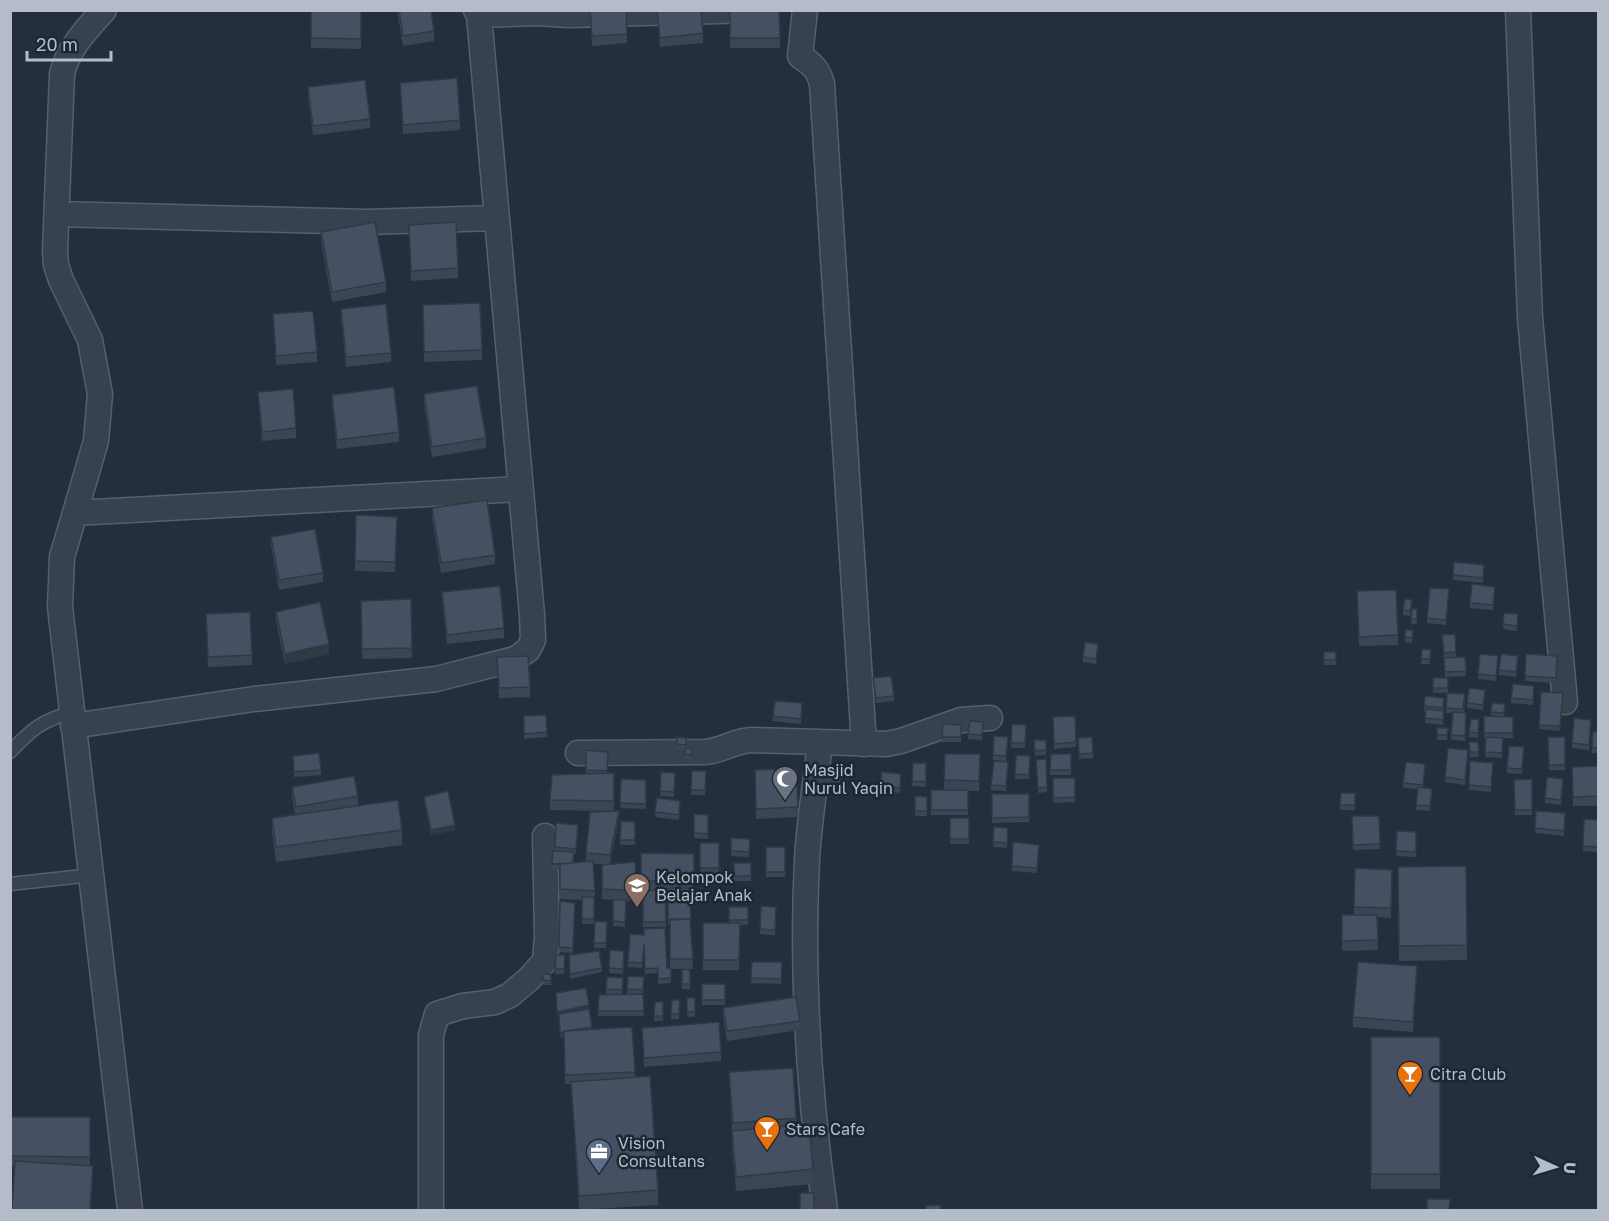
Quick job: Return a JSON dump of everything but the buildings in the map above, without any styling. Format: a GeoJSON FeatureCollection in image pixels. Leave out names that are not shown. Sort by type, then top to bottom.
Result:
{"type":"FeatureCollection","features":[{"type":"Feature","properties":{"kind":"street"},"geometry":{"type":"LineString","coordinates":[[104,10],[83,32],[68,55],[62,74],[56,265],[90,340],[100,394],[96,441],[62,557],[60,607],[130,1210]]}},
{"type":"Feature","properties":{"kind":"street"},"geometry":{"type":"LineString","coordinates":[[72,719],[436,679],[515,659],[528,650],[533,640],[532,615],[477,13],[569,15],[754,10]]}},
{"type":"Feature","properties":{"kind":"street"},"geometry":{"type":"LineString","coordinates":[[805,10],[800,56],[813,65],[819,73],[822,84],[864,744]]}},
{"type":"Feature","properties":{"kind":"street"},"geometry":{"type":"LineString","coordinates":[[1518,10],[1530,318],[1565,702]]}},
{"type":"Feature","properties":{"kind":"street"},"geometry":{"type":"LineString","coordinates":[[57,214],[367,222],[495,218]]}},
{"type":"Feature","properties":{"kind":"street"},"geometry":{"type":"LineString","coordinates":[[75,513],[520,489]]}},
{"type":"Feature","properties":{"kind":"street"},"geometry":{"type":"LineString","coordinates":[[578,753],[705,752],[740,740],[886,744],[902,741],[961,720],[990,718]]}},
{"type":"Feature","properties":{"kind":"street"},"geometry":{"type":"LineString","coordinates":[[820,742],[807,858],[805,931],[810,1078],[825,1210]]}},
{"type":"Feature","properties":{"kind":"street"},"geometry":{"type":"LineString","coordinates":[[431,1210],[431,1035],[434,1018],[444,1011],[463,1006],[495,1002],[529,979],[545,961],[547,937],[545,836]]}},
{"type":"Feature","properties":{"kind":"lane"},"geometry":{"type":"LineString","coordinates":[[10,752],[31,730],[49,719],[72,719]]}},
{"type":"Feature","properties":{"kind":"lane"},"geometry":{"type":"LineString","coordinates":[[10,884],[92,875]]}},
{"type":"Feature","properties":{"kind":"place","name":"Masjid Nurul Yaqin"},"geometry":{"type":"Point","coordinates":[785,802]}},
{"type":"Feature","properties":{"kind":"place","name":"Kelompok Belajar Anak"},"geometry":{"type":"Point","coordinates":[637,909]}},
{"type":"Feature","properties":{"kind":"place","name":"Citra Club"},"geometry":{"type":"Point","coordinates":[1410,1097]}},
{"type":"Feature","properties":{"kind":"place","name":"Stars Cafe"},"geometry":{"type":"Point","coordinates":[767,1152]}},
{"type":"Feature","properties":{"kind":"place","name":"Vision Consultans"},"geometry":{"type":"Point","coordinates":[599,1175]}}]}
